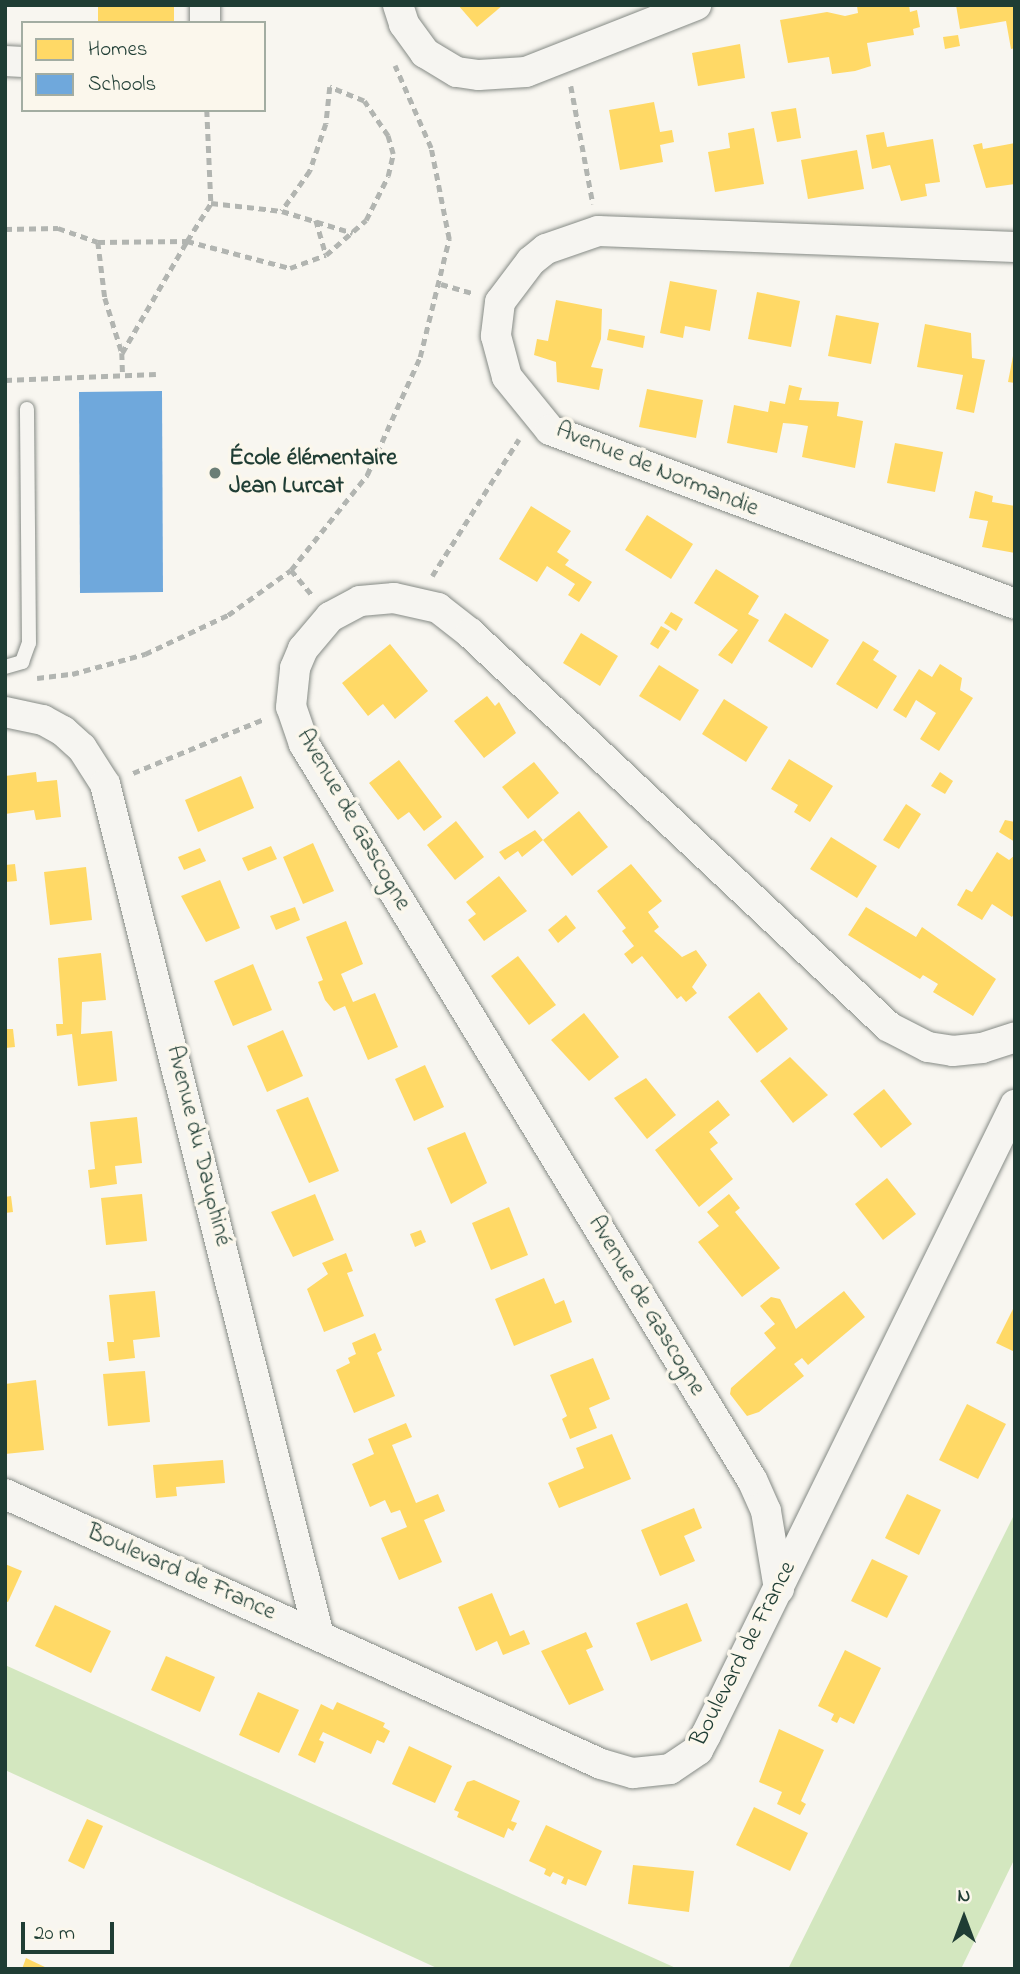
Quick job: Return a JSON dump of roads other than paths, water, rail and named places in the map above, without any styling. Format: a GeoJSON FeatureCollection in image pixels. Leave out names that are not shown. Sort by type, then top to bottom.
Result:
{"type":"FeatureCollection","features":[{"type":"Feature","properties":{"kind":"street"},"geometry":{"type":"LineString","coordinates":[[398,5],[404,24],[425,53],[457,72],[502,75],[565,57],[696,5]]}},
{"type":"Feature","properties":{"kind":"street","name":"Avenue de Normandie"},"geometry":{"type":"LineString","coordinates":[[1015,247],[598,231],[546,248],[531,261],[500,302],[499,357],[517,396],[550,430],[570,440],[1015,604]]}},
{"type":"Feature","properties":{"kind":"street","name":"Avenue de Gascogne"},"geometry":{"type":"LineString","coordinates":[[779,1589],[766,1511],[752,1480],[304,744],[291,708],[295,668],[303,649],[330,617],[375,598],[416,602],[438,608],[462,625],[889,1027],[928,1047],[953,1051],[982,1048],[1015,1037]]}},
{"type":"Feature","properties":{"kind":"street","name":"Avenue du Dauphiné"},"geometry":{"type":"LineString","coordinates":[[5,712],[21,713],[63,731],[82,748],[105,784],[319,1636]]}},
{"type":"Feature","properties":{"kind":"street","name":"Boulevard de France"},"geometry":{"type":"LineString","coordinates":[[5,1493],[601,1764],[650,1774],[670,1769],[698,1750],[1015,1105]]}},
{"type":"Feature","properties":{"kind":"lane"},"geometry":{"type":"LineString","coordinates":[[5,667],[22,662],[29,643],[27,410]]}},
{"type":"Feature","properties":{"kind":"place","name":"École élémentaire Jean Lurcat"},"geometry":{"type":"Point","coordinates":[215,473]}}]}
